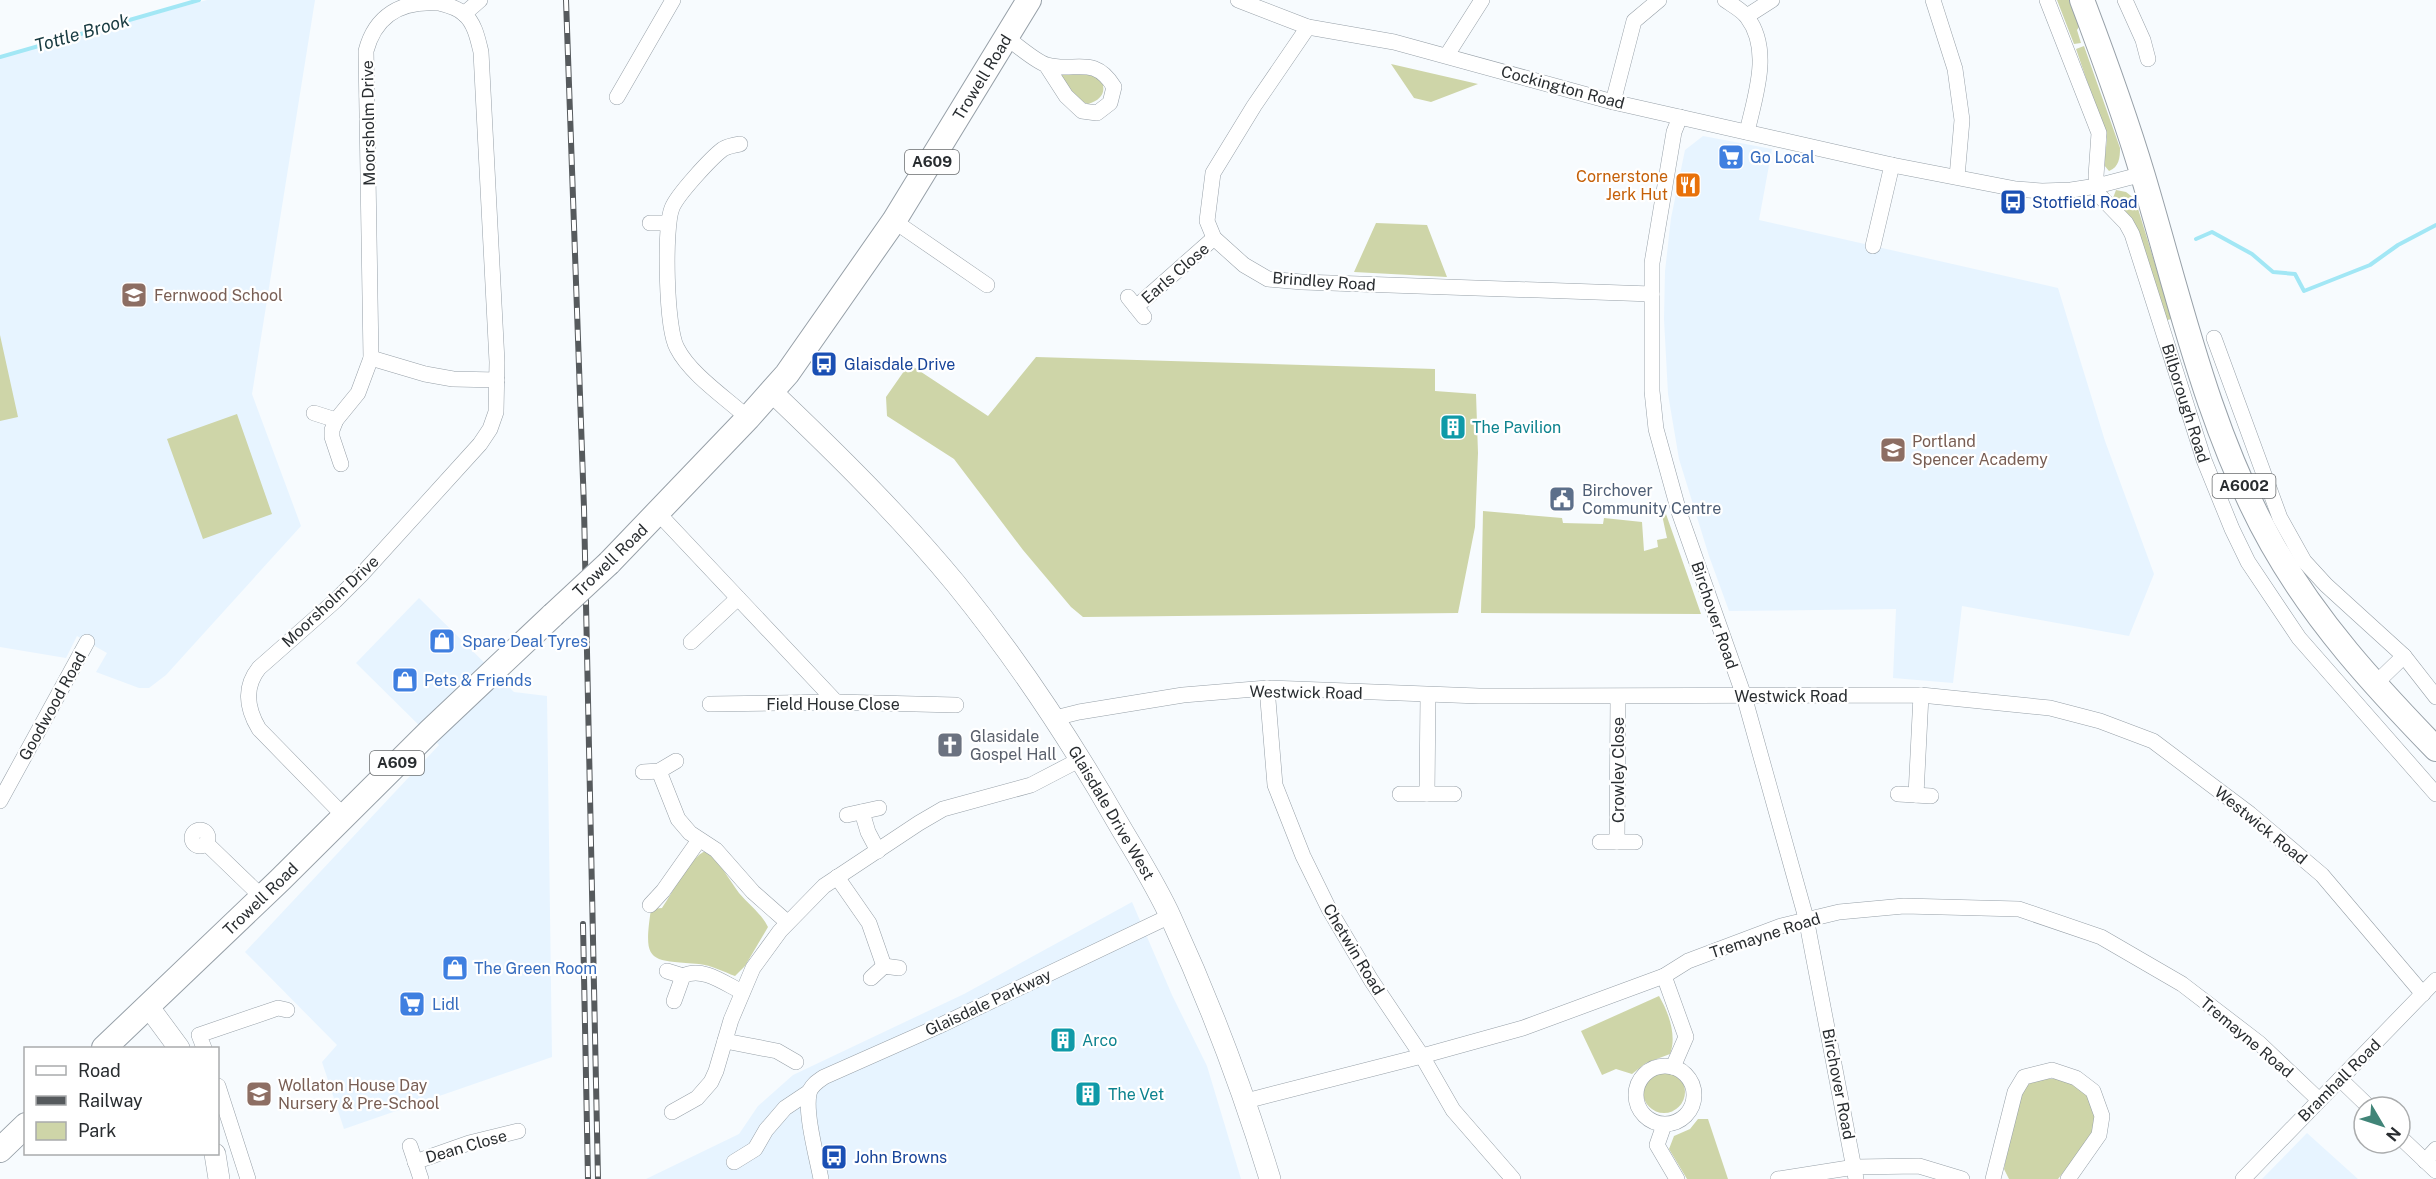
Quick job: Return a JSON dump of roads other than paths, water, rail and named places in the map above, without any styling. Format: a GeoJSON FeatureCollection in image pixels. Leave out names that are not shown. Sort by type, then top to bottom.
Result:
{"type":"FeatureCollection","features":[{"type":"Feature","properties":{"kind":"main road","name":"Trowell Road"},"geometry":{"type":"LineString","coordinates":[[105,1047],[493,671],[609,563],[772,392],[828,319],[894,221],[1029,0]]}},
{"type":"Feature","properties":{"kind":"main road","name":"Bilborough Road"},"geometry":{"type":"LineString","coordinates":[[2082,0],[2111,76],[2143,174],[2198,368],[2230,455],[2271,543],[2328,630],[2374,685],[2436,749]]}},
{"type":"Feature","properties":{"kind":"main road"},"geometry":{"type":"LineString","coordinates":[[0,1150],[24,1127]]}},
{"type":"Feature","properties":{"kind":"street"},"geometry":{"type":"LineString","coordinates":[[464,14],[480,0]]}},
{"type":"Feature","properties":{"kind":"street"},"geometry":{"type":"LineString","coordinates":[[617,97],[621,80],[673,0]]}},
{"type":"Feature","properties":{"kind":"street","name":"Cockington Road"},"geometry":{"type":"LineString","coordinates":[[1238,0],[1308,27],[1394,42],[1613,102],[1892,165],[2016,189],[2071,190],[2143,174]]}},
{"type":"Feature","properties":{"kind":"street"},"geometry":{"type":"LineString","coordinates":[[1447,56],[1482,0]]}},
{"type":"Feature","properties":{"kind":"street"},"geometry":{"type":"LineString","coordinates":[[1613,102],[1634,21],[1659,0]]}},
{"type":"Feature","properties":{"kind":"street"},"geometry":{"type":"LineString","coordinates":[[1725,0],[1747,16],[1757,36],[1760,73],[1747,132]]}},
{"type":"Feature","properties":{"kind":"street"},"geometry":{"type":"LineString","coordinates":[[1747,16],[1773,0]]}},
{"type":"Feature","properties":{"kind":"street"},"geometry":{"type":"LineString","coordinates":[[1933,0],[1955,69],[1962,120],[1957,177]]}},
{"type":"Feature","properties":{"kind":"street"},"geometry":{"type":"LineString","coordinates":[[2047,0],[2099,133],[2097,186]]}},
{"type":"Feature","properties":{"kind":"street"},"geometry":{"type":"LineString","coordinates":[[2125,0],[2144,40],[2148,59]]}},
{"type":"Feature","properties":{"kind":"street","name":"Moorsholm Drive"},"geometry":{"type":"LineString","coordinates":[[336,420],[358,393],[371,358],[366,51],[382,18],[392,9],[404,3],[428,1],[450,6],[464,14],[478,38],[481,52],[492,247],[496,412],[490,429],[480,444],[362,574],[259,668],[250,681],[248,701],[259,729],[344,816]]}},
{"type":"Feature","properties":{"kind":"street"},"geometry":{"type":"LineString","coordinates":[[1214,238],[1208,221],[1213,173],[1254,106],[1308,27]]}},
{"type":"Feature","properties":{"kind":"street"},"geometry":{"type":"LineString","coordinates":[[1007,38],[1046,65]]}},
{"type":"Feature","properties":{"kind":"street","name":"Birchover Road"},"geometry":{"type":"LineString","coordinates":[[1680,117],[1674,132],[1652,263],[1652,391],[1656,429],[1679,512],[1744,696],[1806,918],[1855,1173]]}},
{"type":"Feature","properties":{"kind":"street"},"geometry":{"type":"LineString","coordinates":[[740,144],[722,150],[716,166],[679,196],[673,206],[668,223],[670,323],[676,347],[690,366],[748,418]]}},
{"type":"Feature","properties":{"kind":"street"},"geometry":{"type":"LineString","coordinates":[[1873,246],[1892,165]]}},
{"type":"Feature","properties":{"kind":"street","name":"Bilborough Road"},"geometry":{"type":"LineString","coordinates":[[2097,186],[2099,195],[2126,223],[2132,234],[2204,460],[2248,562],[2299,638],[2436,794]]}},
{"type":"Feature","properties":{"kind":"street"},"geometry":{"type":"LineString","coordinates":[[894,221],[987,285]]}},
{"type":"Feature","properties":{"kind":"street"},"geometry":{"type":"LineString","coordinates":[[650,223],[668,223]]}},
{"type":"Feature","properties":{"kind":"street","name":"Brindley Road"},"geometry":{"type":"LineString","coordinates":[[1214,238],[1244,265],[1268,279],[1349,284],[1652,294]]}},
{"type":"Feature","properties":{"kind":"street","name":"Earls Close"},"geometry":{"type":"LineString","coordinates":[[1136,307],[1214,238]]}},
{"type":"Feature","properties":{"kind":"street"},"geometry":{"type":"LineString","coordinates":[[2214,338],[2273,499],[2292,542],[2304,561],[2326,585],[2404,656],[2436,697]]}},
{"type":"Feature","properties":{"kind":"street"},"geometry":{"type":"LineString","coordinates":[[371,358],[444,377],[497,380]]}},
{"type":"Feature","properties":{"kind":"street","name":"Glaisdale Drive West"},"geometry":{"type":"LineString","coordinates":[[772,392],[850,467],[956,584],[1054,718],[1081,759],[1170,916],[1213,1014],[1246,1101],[1270,1179]]}},
{"type":"Feature","properties":{"kind":"street"},"geometry":{"type":"LineString","coordinates":[[314,413],[336,420],[332,437],[341,464]]}},
{"type":"Feature","properties":{"kind":"street"},"geometry":{"type":"LineString","coordinates":[[658,513],[836,702]]}},
{"type":"Feature","properties":{"kind":"street"},"geometry":{"type":"LineString","coordinates":[[691,642],[738,598]]}},
{"type":"Feature","properties":{"kind":"street","name":"Goodwood Road"},"geometry":{"type":"LineString","coordinates":[[0,801],[4,782],[87,642]]}},
{"type":"Feature","properties":{"kind":"street"},"geometry":{"type":"LineString","coordinates":[[2374,685],[2404,656]]}},
{"type":"Feature","properties":{"kind":"street","name":"Westwick Road"},"geometry":{"type":"LineString","coordinates":[[1054,718],[1183,695],[1267,688],[1428,695],[1618,697],[1921,695],[2050,708],[2100,721],[2152,741],[2250,814],[2322,875],[2424,994]]}},
{"type":"Feature","properties":{"kind":"street","name":"Chetwin Road"},"geometry":{"type":"LineString","coordinates":[[1267,688],[1275,785],[1303,856],[1329,909],[1371,980],[1422,1056],[1453,1110],[1505,1177]]}},
{"type":"Feature","properties":{"kind":"street"},"geometry":{"type":"LineString","coordinates":[[1426,794],[1428,695]]}},
{"type":"Feature","properties":{"kind":"street"},"geometry":{"type":"LineString","coordinates":[[1898,794],[1924,796],[1921,695]]}},
{"type":"Feature","properties":{"kind":"street","name":"Crowley Close"},"geometry":{"type":"LineString","coordinates":[[1617,842],[1618,697]]}},
{"type":"Feature","properties":{"kind":"street","name":"Field House Close"},"geometry":{"type":"LineString","coordinates":[[710,704],[836,702],[956,705]]}},
{"type":"Feature","properties":{"kind":"street"},"geometry":{"type":"LineString","coordinates":[[672,1112],[697,1098],[711,1082],[742,992],[753,968],[788,922],[810,899],[837,877],[943,809],[1031,785],[1081,759]]}},
{"type":"Feature","properties":{"kind":"street"},"geometry":{"type":"LineString","coordinates":[[643,772],[659,771],[676,761]]}},
{"type":"Feature","properties":{"kind":"street"},"geometry":{"type":"LineString","coordinates":[[659,771],[678,819],[690,833],[716,850],[753,892],[788,922]]}},
{"type":"Feature","properties":{"kind":"street"},"geometry":{"type":"LineString","coordinates":[[1400,794],[1454,794]]}},
{"type":"Feature","properties":{"kind":"street"},"geometry":{"type":"LineString","coordinates":[[878,851],[868,832],[854,814],[879,808]]}},
{"type":"Feature","properties":{"kind":"street"},"geometry":{"type":"LineString","coordinates":[[650,905],[666,873],[699,840]]}},
{"type":"Feature","properties":{"kind":"street","name":"Crowley Close"},"geometry":{"type":"LineString","coordinates":[[1600,842],[1635,842]]}},
{"type":"Feature","properties":{"kind":"street"},"geometry":{"type":"LineString","coordinates":[[206,843],[262,897]]}},
{"type":"Feature","properties":{"kind":"street"},"geometry":{"type":"LineString","coordinates":[[837,877],[869,923],[891,967],[871,978]]}},
{"type":"Feature","properties":{"kind":"street","name":"Tremayne Road"},"geometry":{"type":"LineString","coordinates":[[1246,1101],[1522,1028],[1664,976],[1688,961],[1806,918],[1839,912],[1904,906],[2019,909],[2101,937],[2182,984],[2259,1043],[2319,1100]]}},
{"type":"Feature","properties":{"kind":"street","name":"Glaisdale Parkway"},"geometry":{"type":"LineString","coordinates":[[734,1162],[755,1149],[766,1130],[785,1108],[809,1092],[824,1077],[939,1026],[1170,916]]}},
{"type":"Feature","properties":{"kind":"street"},"geometry":{"type":"LineString","coordinates":[[667,971],[682,976],[702,973],[742,992]]}},
{"type":"Feature","properties":{"kind":"street"},"geometry":{"type":"LineString","coordinates":[[674,1000],[682,976]]}},
{"type":"Feature","properties":{"kind":"street"},"geometry":{"type":"LineString","coordinates":[[1664,976],[1686,1038],[1673,1067]]}},
{"type":"Feature","properties":{"kind":"street","name":"Bramhall Road"},"geometry":{"type":"LineString","coordinates":[[2243,1179],[2436,980]]}},
{"type":"Feature","properties":{"kind":"street"},"geometry":{"type":"LineString","coordinates":[[148,1006],[178,1047]]}},
{"type":"Feature","properties":{"kind":"street"},"geometry":{"type":"LineString","coordinates":[[202,1042],[269,1011],[285,1007]]}},
{"type":"Feature","properties":{"kind":"street"},"geometry":{"type":"LineString","coordinates":[[724,1041],[779,1043],[796,1062]]}},
{"type":"Feature","properties":{"kind":"street"},"geometry":{"type":"LineString","coordinates":[[1660,1066],[1673,1067],[1683,1072],[1693,1085],[1695,1092],[1693,1106],[1680,1121],[1664,1125],[1649,1120],[1641,1112],[1636,1100],[1637,1089],[1647,1072],[1660,1066]]}},
{"type":"Feature","properties":{"kind":"street"},"geometry":{"type":"LineString","coordinates":[[1993,1179],[2015,1092],[2024,1077],[2052,1070],[2076,1078],[2093,1090],[2102,1116],[2099,1135],[2067,1179]]}},
{"type":"Feature","properties":{"kind":"street"},"geometry":{"type":"LineString","coordinates":[[2340,1079],[2357,1095]]}},
{"type":"Feature","properties":{"kind":"street"},"geometry":{"type":"LineString","coordinates":[[219,1089],[248,1179]]}},
{"type":"Feature","properties":{"kind":"street"},"geometry":{"type":"LineString","coordinates":[[809,1092],[811,1122],[821,1179]]}},
{"type":"Feature","properties":{"kind":"street"},"geometry":{"type":"LineString","coordinates":[[1664,1125],[1657,1145],[1677,1179]]}},
{"type":"Feature","properties":{"kind":"street","name":"Dean Close"},"geometry":{"type":"LineString","coordinates":[[415,1162],[469,1143],[518,1131]]}},
{"type":"Feature","properties":{"kind":"street","name":"Dean Close"},"geometry":{"type":"LineString","coordinates":[[410,1146],[421,1179]]}},
{"type":"Feature","properties":{"kind":"street"},"geometry":{"type":"LineString","coordinates":[[2412,1149],[2430,1166],[2436,1149]]}},
{"type":"Feature","properties":{"kind":"street"},"geometry":{"type":"LineString","coordinates":[[215,1155],[219,1179]]}},
{"type":"Feature","properties":{"kind":"street"},"geometry":{"type":"LineString","coordinates":[[1778,1179],[1919,1166],[1962,1179]]}},
{"type":"Feature","properties":{"kind":"waterway","name":"Tottle Brook"},"geometry":{"type":"LineString","coordinates":[[0,57],[199,0]]}},
{"type":"Feature","properties":{"kind":"waterway","name":"Tottle Brook"},"geometry":{"type":"LineString","coordinates":[[2196,239],[2212,232],[2252,254],[2273,272],[2295,274],[2304,291],[2370,265],[2398,245],[2436,225]]}},
{"type":"Feature","properties":{"kind":"railway"},"geometry":{"type":"LineString","coordinates":[[566,0],[584,508],[598,1179]]}},
{"type":"Feature","properties":{"kind":"railway"},"geometry":{"type":"LineString","coordinates":[[583,924],[588,1179]]}},
{"type":"Feature","properties":{"kind":"place","name":"Go Local"},"geometry":{"type":"Point","coordinates":[1731,157]}},
{"type":"Feature","properties":{"kind":"place","name":"Cornerstone Jerk Hut"},"geometry":{"type":"Point","coordinates":[1688,185]}},
{"type":"Feature","properties":{"kind":"place","name":"Stotfield Road"},"geometry":{"type":"Point","coordinates":[2013,202]}},
{"type":"Feature","properties":{"kind":"place","name":"Fernwood School"},"geometry":{"type":"Point","coordinates":[134,295]}},
{"type":"Feature","properties":{"kind":"place","name":"Glaisdale Drive"},"geometry":{"type":"Point","coordinates":[824,364]}},
{"type":"Feature","properties":{"kind":"place","name":"The Pavilion"},"geometry":{"type":"Point","coordinates":[1453,427]}},
{"type":"Feature","properties":{"kind":"place","name":"Portland Spencer Academy"},"geometry":{"type":"Point","coordinates":[1893,450]}},
{"type":"Feature","properties":{"kind":"place","name":"Birchover Community Centre"},"geometry":{"type":"Point","coordinates":[1562,499]}},
{"type":"Feature","properties":{"kind":"place","name":"Spare Deal Tyres"},"geometry":{"type":"Point","coordinates":[442,641]}},
{"type":"Feature","properties":{"kind":"place","name":"Pets & Friends"},"geometry":{"type":"Point","coordinates":[405,680]}},
{"type":"Feature","properties":{"kind":"place","name":"Glasidale Gospel Hall"},"geometry":{"type":"Point","coordinates":[950,745]}},
{"type":"Feature","properties":{"kind":"place","name":"The Green Room"},"geometry":{"type":"Point","coordinates":[455,968]}},
{"type":"Feature","properties":{"kind":"place","name":"Lidl"},"geometry":{"type":"Point","coordinates":[412,1004]}},
{"type":"Feature","properties":{"kind":"place","name":"Arco"},"geometry":{"type":"Point","coordinates":[1063,1040]}},
{"type":"Feature","properties":{"kind":"place","name":"Wollaton House Day Nursery & Pre-School"},"geometry":{"type":"Point","coordinates":[259,1094]}},
{"type":"Feature","properties":{"kind":"place","name":"The Vet"},"geometry":{"type":"Point","coordinates":[1088,1094]}},
{"type":"Feature","properties":{"kind":"place","name":"John Browns"},"geometry":{"type":"Point","coordinates":[834,1157]}}]}
